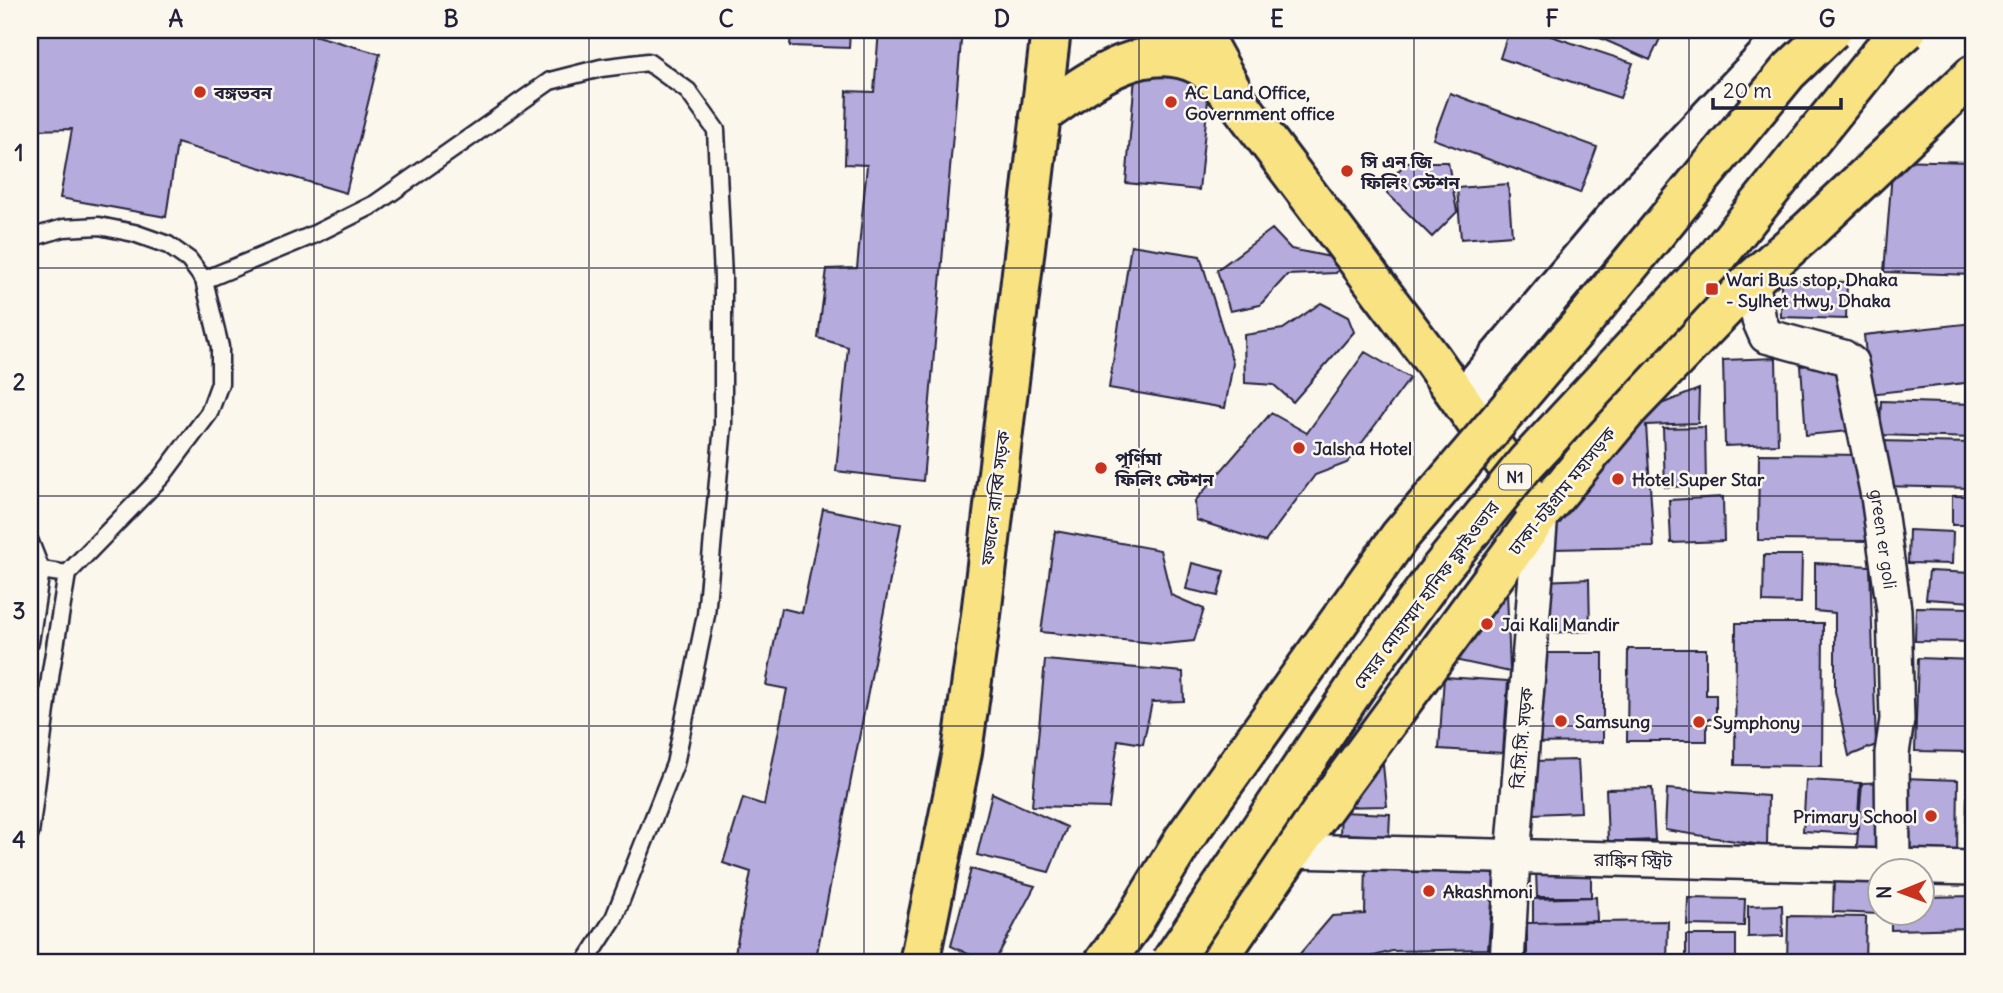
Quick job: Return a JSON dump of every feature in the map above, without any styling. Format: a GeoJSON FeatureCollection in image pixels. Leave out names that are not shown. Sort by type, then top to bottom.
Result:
{"type":"FeatureCollection","features":[{"type":"Feature","properties":{"kind":"main road","name":"ফজলে রাব্বি সড়ক"},"geometry":{"type":"LineString","coordinates":[[919,963],[965,725],[981,615],[1051,30]]}},
{"type":"Feature","properties":{"kind":"main road"},"geometry":{"type":"LineString","coordinates":[[1199,30],[1239,103],[1462,401],[1541,513]]}},
{"type":"Feature","properties":{"kind":"main road"},"geometry":{"type":"LineString","coordinates":[[1111,963],[1184,839],[1400,536],[1587,317],[1788,72],[1832,30]]}},
{"type":"Feature","properties":{"kind":"main road","name":"মেয়র মোহাম্মদ হানিফ ফ্লাইওভার"},"geometry":{"type":"LineString","coordinates":[[1170,963],[1376,657],[1439,571],[1527,463],[1717,257],[1881,52],[1907,30]]}},
{"type":"Feature","properties":{"kind":"main road"},"geometry":{"type":"LineString","coordinates":[[1040,116],[1086,83],[1147,56],[1178,58],[1200,66],[1239,103]]}},
{"type":"Feature","properties":{"kind":"main road","name":"ঢাকা-চট্টগ্রাম মহাসড়ক"},"geometry":{"type":"LineString","coordinates":[[1215,963],[1292,851],[1541,513],[1628,408],[1752,280],[1809,230],[1973,75]]}},
{"type":"Feature","properties":{"kind":"main road"},"geometry":{"type":"LineString","coordinates":[[1104,963],[1131,926]]}},
{"type":"Feature","properties":{"kind":"street"},"geometry":{"type":"LineString","coordinates":[[1462,401],[1622,210],[1792,30]]}},
{"type":"Feature","properties":{"kind":"street","name":"green er goli"},"geometry":{"type":"LineString","coordinates":[[1752,280],[1759,320],[1766,337],[1843,357],[1851,363],[1878,496],[1894,610],[1897,720],[1892,753],[1893,856]]}},
{"type":"Feature","properties":{"kind":"street","name":"বি.সি.সি. সড়ক"},"geometry":{"type":"LineString","coordinates":[[1507,963],[1541,513]]}},
{"type":"Feature","properties":{"kind":"street","name":"রাঙ্কিন স্ট্রিট"},"geometry":{"type":"LineString","coordinates":[[1292,851],[1867,865]]}},
{"type":"Feature","properties":{"kind":"street","name":"রাঙ্কিন স্ট্রিট"},"geometry":{"type":"LineString","coordinates":[[1937,867],[1973,868]]}},
{"type":"Feature","properties":{"kind":"lane"},"geometry":{"type":"LineString","coordinates":[[204,280],[313,235],[375,204],[550,81],[601,68],[648,62],[688,91],[716,130],[723,278],[723,425],[706,615],[675,764],[614,918],[585,963]]}},
{"type":"Feature","properties":{"kind":"lane"},"geometry":{"type":"LineString","coordinates":[[30,239],[64,228],[99,226],[168,244],[189,260],[204,280],[220,347],[220,383],[209,413],[162,476],[67,575],[51,671],[30,834]]}},
{"type":"Feature","properties":{"kind":"lane"},"geometry":{"type":"LineString","coordinates":[[30,542],[41,570],[30,642]]}},
{"type":"Feature","properties":{"kind":"lane"},"geometry":{"type":"LineString","coordinates":[[41,570],[67,575]]}},
{"type":"Feature","properties":{"kind":"building","name":"বঙ্গভবন"},"geometry":{"type":"Polygon","coordinates":[[[30,30],[296,30],[380,54],[346,193],[177,143],[166,217],[60,198],[72,129],[30,130],[30,30]]]}},
{"type":"Feature","properties":{"kind":"building"},"geometry":{"type":"Polygon","coordinates":[[[791,30],[850,30],[849,48],[790,46],[791,30]]]}},
{"type":"Feature","properties":{"kind":"building"},"geometry":{"type":"Polygon","coordinates":[[[879,30],[962,30],[923,481],[836,471],[848,347],[818,338],[827,269],[857,268],[867,165],[845,164],[847,91],[874,92],[879,30]]]}},
{"type":"Feature","properties":{"kind":"building"},"geometry":{"type":"Polygon","coordinates":[[[1509,30],[1533,30],[1633,63],[1620,98],[1500,58],[1509,30]]]}},
{"type":"Feature","properties":{"kind":"building"},"geometry":{"type":"Polygon","coordinates":[[[1582,30],[1664,30],[1650,60],[1582,30]]]}},
{"type":"Feature","properties":{"kind":"building"},"geometry":{"type":"Polygon","coordinates":[[[1137,53],[1212,60],[1199,190],[1126,183],[1137,53]]]}},
{"type":"Feature","properties":{"kind":"building"},"geometry":{"type":"Polygon","coordinates":[[[1450,93],[1597,147],[1580,193],[1433,139],[1450,93]]]}},
{"type":"Feature","properties":{"kind":"building"},"geometry":{"type":"Polygon","coordinates":[[[1893,160],[1973,162],[1973,275],[1884,272],[1893,160]]]}},
{"type":"Feature","properties":{"kind":"building"},"geometry":{"type":"Polygon","coordinates":[[[1407,162],[1448,162],[1457,212],[1432,237],[1382,188],[1407,162]]]}},
{"type":"Feature","properties":{"kind":"building"},"geometry":{"type":"Polygon","coordinates":[[[1508,184],[1512,235],[1461,239],[1457,188],[1508,184]]]}},
{"type":"Feature","properties":{"kind":"building"},"geometry":{"type":"Polygon","coordinates":[[[1272,229],[1291,249],[1345,260],[1336,273],[1287,275],[1260,305],[1230,311],[1217,270],[1272,229]]]}},
{"type":"Feature","properties":{"kind":"building"},"geometry":{"type":"Polygon","coordinates":[[[1131,245],[1200,256],[1233,363],[1225,408],[1109,388],[1131,245]]]}},
{"type":"Feature","properties":{"kind":"building"},"geometry":{"type":"Polygon","coordinates":[[[1781,280],[1847,282],[1846,319],[1781,317],[1781,280]]]}},
{"type":"Feature","properties":{"kind":"building"},"geometry":{"type":"Polygon","coordinates":[[[1321,303],[1348,317],[1354,332],[1293,402],[1274,385],[1245,383],[1244,335],[1283,329],[1321,303]]]}},
{"type":"Feature","properties":{"kind":"building"},"geometry":{"type":"Polygon","coordinates":[[[1973,323],[1973,382],[1870,394],[1864,335],[1973,323]]]}},
{"type":"Feature","properties":{"kind":"building","name":"Jalsha Hotel"},"geometry":{"type":"Polygon","coordinates":[[[1365,352],[1410,378],[1347,463],[1315,475],[1265,542],[1196,520],[1195,501],[1271,413],[1307,433],[1365,352]]]}},
{"type":"Feature","properties":{"kind":"building"},"geometry":{"type":"Polygon","coordinates":[[[1776,358],[1778,444],[1725,446],[1723,360],[1776,358]]]}},
{"type":"Feature","properties":{"kind":"building"},"geometry":{"type":"Polygon","coordinates":[[[1844,362],[1849,431],[1806,435],[1801,366],[1844,362]]]}},
{"type":"Feature","properties":{"kind":"building","name":"Hotel Super Star"},"geometry":{"type":"Polygon","coordinates":[[[1699,389],[1698,423],[1646,425],[1654,547],[1552,549],[1544,532],[1641,412],[1699,389]]]}},
{"type":"Feature","properties":{"kind":"building"},"geometry":{"type":"Polygon","coordinates":[[[1881,401],[1973,404],[1973,438],[1880,435],[1881,401]]]}},
{"type":"Feature","properties":{"kind":"building"},"geometry":{"type":"Polygon","coordinates":[[[1705,427],[1706,486],[1665,487],[1663,428],[1705,427]]]}},
{"type":"Feature","properties":{"kind":"building"},"geometry":{"type":"Polygon","coordinates":[[[1879,441],[1973,443],[1973,488],[1878,486],[1879,441]]]}},
{"type":"Feature","properties":{"kind":"building"},"geometry":{"type":"Polygon","coordinates":[[[1759,454],[1869,455],[1867,541],[1758,540],[1759,454]]]}},
{"type":"Feature","properties":{"kind":"building"},"geometry":{"type":"Polygon","coordinates":[[[1952,496],[1973,496],[1973,525],[1952,525],[1952,496]]]}},
{"type":"Feature","properties":{"kind":"building"},"geometry":{"type":"Polygon","coordinates":[[[1723,497],[1724,541],[1671,543],[1669,500],[1723,497]]]}},
{"type":"Feature","properties":{"kind":"building"},"geometry":{"type":"Polygon","coordinates":[[[823,509],[901,524],[815,963],[733,963],[751,872],[723,863],[743,798],[764,805],[787,689],[766,685],[781,608],[802,613],[823,509]]]}},
{"type":"Feature","properties":{"kind":"building"},"geometry":{"type":"Polygon","coordinates":[[[1909,530],[1953,532],[1952,564],[1908,563],[1909,530]]]}},
{"type":"Feature","properties":{"kind":"building"},"geometry":{"type":"Polygon","coordinates":[[[1055,531],[1160,550],[1171,595],[1204,609],[1194,641],[1164,644],[1041,632],[1055,531]]]}},
{"type":"Feature","properties":{"kind":"building"},"geometry":{"type":"Polygon","coordinates":[[[1972,534],[1973,565],[1971,565],[1972,534]]]}},
{"type":"Feature","properties":{"kind":"building"},"geometry":{"type":"Polygon","coordinates":[[[1764,555],[1802,555],[1801,603],[1763,602],[1764,555]]]}},
{"type":"Feature","properties":{"kind":"building"},"geometry":{"type":"Polygon","coordinates":[[[1192,563],[1224,571],[1218,596],[1186,589],[1192,563]]]}},
{"type":"Feature","properties":{"kind":"building"},"geometry":{"type":"Polygon","coordinates":[[[1815,563],[1870,566],[1876,745],[1849,756],[1835,691],[1835,613],[1815,611],[1815,563]]]}},
{"type":"Feature","properties":{"kind":"building"},"geometry":{"type":"Polygon","coordinates":[[[1929,571],[1973,573],[1973,602],[1926,599],[1929,571]]]}},
{"type":"Feature","properties":{"kind":"building"},"geometry":{"type":"Polygon","coordinates":[[[1589,579],[1590,631],[1544,633],[1542,581],[1589,579]]]}},
{"type":"Feature","properties":{"kind":"building","name":"Jai Kali Mandir"},"geometry":{"type":"Polygon","coordinates":[[[1507,590],[1510,672],[1445,658],[1507,590]]]}},
{"type":"Feature","properties":{"kind":"building"},"geometry":{"type":"Polygon","coordinates":[[[1916,607],[1973,608],[1973,642],[1915,641],[1916,607]]]}},
{"type":"Feature","properties":{"kind":"building"},"geometry":{"type":"Polygon","coordinates":[[[1736,623],[1823,623],[1822,766],[1735,765],[1736,623]]]}},
{"type":"Feature","properties":{"kind":"building"},"geometry":{"type":"Polygon","coordinates":[[[1628,649],[1706,649],[1706,695],[1716,695],[1716,719],[1707,719],[1707,741],[1627,741],[1628,649]]]}},
{"type":"Feature","properties":{"kind":"building"},"geometry":{"type":"Polygon","coordinates":[[[1529,653],[1603,653],[1603,742],[1529,743],[1529,653]]]}},
{"type":"Feature","properties":{"kind":"building"},"geometry":{"type":"Polygon","coordinates":[[[1918,658],[1973,660],[1970,752],[1915,751],[1918,658]]]}},
{"type":"Feature","properties":{"kind":"building"},"geometry":{"type":"Polygon","coordinates":[[[1045,660],[1183,672],[1184,701],[1152,702],[1143,744],[1118,740],[1109,808],[1032,806],[1045,660]]]}},
{"type":"Feature","properties":{"kind":"building"},"geometry":{"type":"Polygon","coordinates":[[[1444,677],[1508,681],[1503,753],[1439,749],[1444,677]]]}},
{"type":"Feature","properties":{"kind":"building"},"geometry":{"type":"Polygon","coordinates":[[[1381,744],[1387,806],[1334,807],[1381,744]]]}},
{"type":"Feature","properties":{"kind":"building"},"geometry":{"type":"Polygon","coordinates":[[[1578,760],[1581,812],[1534,814],[1532,761],[1578,760]]]}},
{"type":"Feature","properties":{"kind":"building","name":"Primary School"},"geometry":{"type":"Polygon","coordinates":[[[1904,778],[1958,780],[1957,855],[1905,852],[1904,778]]]}},
{"type":"Feature","properties":{"kind":"building"},"geometry":{"type":"Polygon","coordinates":[[[1806,780],[1860,783],[1857,834],[1803,831],[1806,780]]]}},
{"type":"Feature","properties":{"kind":"building"},"geometry":{"type":"Polygon","coordinates":[[[1891,782],[1889,856],[1856,856],[1862,783],[1891,782]]]}},
{"type":"Feature","properties":{"kind":"building"},"geometry":{"type":"Polygon","coordinates":[[[1652,788],[1655,840],[1608,842],[1606,789],[1652,788]]]}},
{"type":"Feature","properties":{"kind":"building"},"geometry":{"type":"Polygon","coordinates":[[[1667,789],[1768,796],[1767,846],[1665,830],[1667,789]]]}},
{"type":"Feature","properties":{"kind":"building"},"geometry":{"type":"Polygon","coordinates":[[[992,793],[1067,827],[1049,872],[977,855],[992,793]]]}},
{"type":"Feature","properties":{"kind":"building"},"geometry":{"type":"Polygon","coordinates":[[[1967,798],[1973,799],[1973,853],[1966,853],[1967,798]]]}},
{"type":"Feature","properties":{"kind":"building"},"geometry":{"type":"Polygon","coordinates":[[[1341,812],[1390,814],[1389,836],[1340,834],[1341,812]]]}},
{"type":"Feature","properties":{"kind":"building","name":"Akashmoni"},"geometry":{"type":"Polygon","coordinates":[[[1366,858],[1495,867],[1488,949],[1392,951],[1350,963],[1292,963],[1332,916],[1365,914],[1366,858]]]}},
{"type":"Feature","properties":{"kind":"building"},"geometry":{"type":"Polygon","coordinates":[[[971,869],[1035,886],[994,963],[987,963],[951,946],[971,869]]]}},
{"type":"Feature","properties":{"kind":"building"},"geometry":{"type":"Polygon","coordinates":[[[1591,870],[1591,897],[1537,897],[1536,871],[1591,870]]]}},
{"type":"Feature","properties":{"kind":"building"},"geometry":{"type":"Polygon","coordinates":[[[1834,878],[1867,879],[1867,913],[1833,912],[1834,878]]]}},
{"type":"Feature","properties":{"kind":"building"},"geometry":{"type":"Polygon","coordinates":[[[1973,896],[1973,928],[1891,930],[1891,926],[1937,926],[1937,897],[1973,896]]]}},
{"type":"Feature","properties":{"kind":"building"},"geometry":{"type":"Polygon","coordinates":[[[1596,897],[1597,921],[1533,923],[1533,899],[1596,897]]]}},
{"type":"Feature","properties":{"kind":"building"},"geometry":{"type":"Polygon","coordinates":[[[1688,898],[1745,899],[1744,926],[1687,925],[1688,898]]]}},
{"type":"Feature","properties":{"kind":"building"},"geometry":{"type":"Polygon","coordinates":[[[1782,905],[1783,936],[1748,937],[1748,906],[1782,905]]]}},
{"type":"Feature","properties":{"kind":"building"},"geometry":{"type":"Polygon","coordinates":[[[1788,916],[1866,917],[1865,963],[1787,963],[1788,916]]]}},
{"type":"Feature","properties":{"kind":"building"},"geometry":{"type":"Polygon","coordinates":[[[1668,921],[1667,963],[1527,963],[1527,923],[1668,921]]]}},
{"type":"Feature","properties":{"kind":"building"},"geometry":{"type":"Polygon","coordinates":[[[1686,935],[1736,935],[1736,963],[1686,963],[1686,935]]]}},
{"type":"Feature","properties":{"kind":"place","name":"বঙ্গভবন"},"geometry":{"type":"Point","coordinates":[200,92]}},
{"type":"Feature","properties":{"kind":"place","name":"AC Land Office, Government office"},"geometry":{"type":"Point","coordinates":[1171,102]}},
{"type":"Feature","properties":{"kind":"place","name":"সি এন জি ফিলিং স্টেশন"},"geometry":{"type":"Point","coordinates":[1347,171]}},
{"type":"Feature","properties":{"kind":"place","name":"Wari Bus stop, Dhaka - Sylhet Hwy, Dhaka"},"geometry":{"type":"Point","coordinates":[1712,289]}},
{"type":"Feature","properties":{"kind":"place","name":"Jalsha Hotel"},"geometry":{"type":"Point","coordinates":[1299,448]}},
{"type":"Feature","properties":{"kind":"place","name":"পূর্ণিমা ফিলিং স্টেশন"},"geometry":{"type":"Point","coordinates":[1101,468]}},
{"type":"Feature","properties":{"kind":"place","name":"Hotel Super Star"},"geometry":{"type":"Point","coordinates":[1618,479]}},
{"type":"Feature","properties":{"kind":"place","name":"Jai Kali Mandir"},"geometry":{"type":"Point","coordinates":[1487,624]}},
{"type":"Feature","properties":{"kind":"place","name":"Samsung"},"geometry":{"type":"Point","coordinates":[1561,721]}},
{"type":"Feature","properties":{"kind":"place","name":"Symphony"},"geometry":{"type":"Point","coordinates":[1699,722]}},
{"type":"Feature","properties":{"kind":"place","name":"Primary School"},"geometry":{"type":"Point","coordinates":[1931,816]}},
{"type":"Feature","properties":{"kind":"place","name":"Akashmoni"},"geometry":{"type":"Point","coordinates":[1429,891]}}]}
